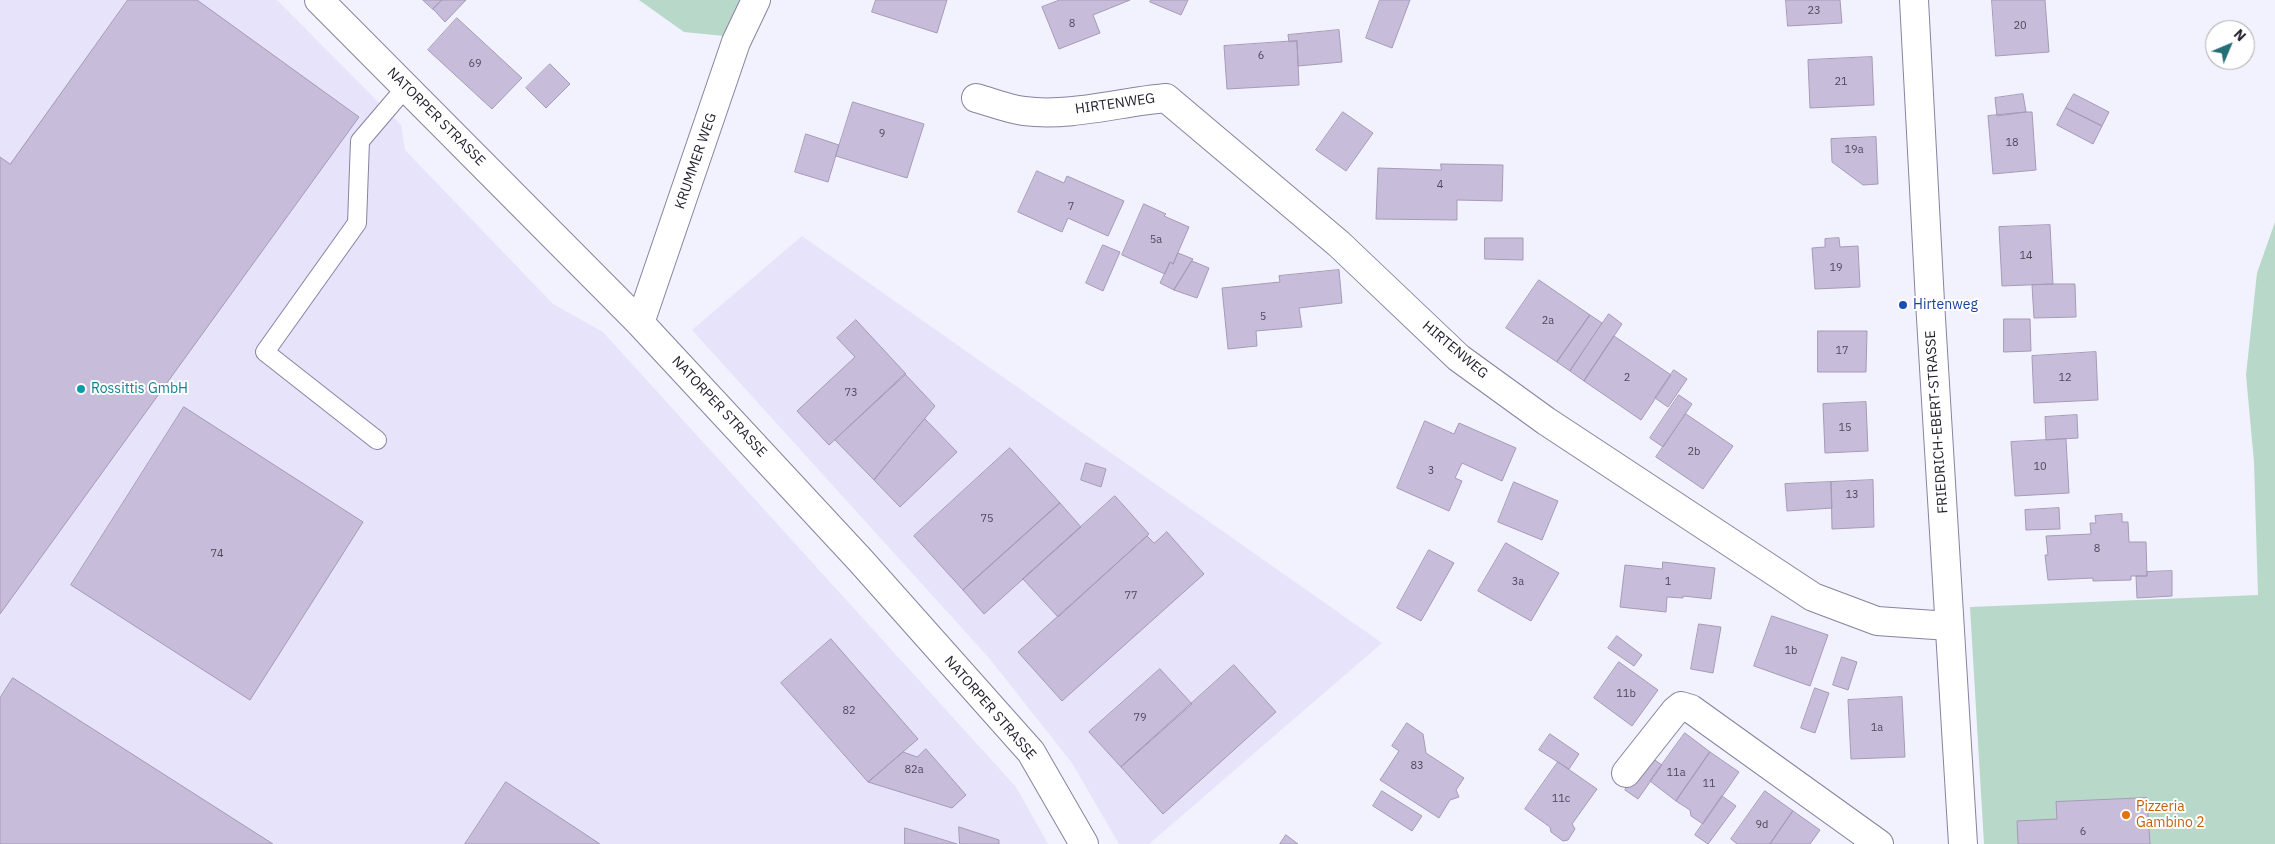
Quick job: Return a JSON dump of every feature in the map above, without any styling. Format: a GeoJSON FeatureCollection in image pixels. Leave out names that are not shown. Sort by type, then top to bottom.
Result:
{"type":"FeatureCollection","features":[{"type":"Feature","properties":{"kind":"street","name":"NATORPER STRASSE"},"geometry":{"type":"LineString","coordinates":[[319,0],[640,323],[861,561],[1031,752],[1084,844]]}},
{"type":"Feature","properties":{"kind":"street","name":"KRUMMER WEG"},"geometry":{"type":"LineString","coordinates":[[640,323],[736,42],[756,0]]}},
{"type":"Feature","properties":{"kind":"street","name":"FRIEDRICH-EBERT-STRASSE"},"geometry":{"type":"LineString","coordinates":[[1914,0],[1963,844]]}},
{"type":"Feature","properties":{"kind":"street","name":"HIRTENWEG"},"geometry":{"type":"LineString","coordinates":[[976,98],[1025,111],[1088,110],[1134,101],[1166,98],[1338,244],[1458,358],[1546,421],[1813,597],[1877,622],[1950,626]]}},
{"type":"Feature","properties":{"kind":"street"},"geometry":{"type":"LineString","coordinates":[[1626,772],[1681,706],[1691,709],[1879,844]]}},
{"type":"Feature","properties":{"kind":"lane"},"geometry":{"type":"LineString","coordinates":[[377,440],[265,352],[357,223],[360,141],[406,87]]}},
{"type":"Feature","properties":{"kind":"shaded area"},"geometry":{"type":"Polygon","coordinates":[[[0,0],[277,0],[401,125],[405,150],[553,304],[603,332],[1016,787],[1048,844],[0,844],[0,0]]]}},
{"type":"Feature","properties":{"kind":"shaded area"},"geometry":{"type":"Polygon","coordinates":[[[802,236],[1382,643],[1149,844],[1119,844],[1072,763],[989,658],[692,330],[802,236]]]}},
{"type":"Feature","properties":{"kind":"green space"},"geometry":{"type":"Polygon","coordinates":[[[639,0],[745,0],[724,36],[684,32],[639,0]]]}},
{"type":"Feature","properties":{"kind":"green space"},"geometry":{"type":"Polygon","coordinates":[[[2275,222],[2275,844],[1984,844],[1970,607],[2258,595],[2254,462],[2246,375],[2257,273],[2275,222]]]}},
{"type":"Feature","properties":{"kind":"building","name":"Rossittis GmbH"},"geometry":{"type":"Polygon","coordinates":[[[128,0],[197,0],[359,117],[0,614],[0,157],[10,164],[128,0]]]}},
{"type":"Feature","properties":{"kind":"building"},"geometry":{"type":"Polygon","coordinates":[[[423,0],[442,0],[433,9],[423,0]]]}},
{"type":"Feature","properties":{"kind":"building"},"geometry":{"type":"Polygon","coordinates":[[[442,0],[466,0],[445,22],[433,9],[442,0]]]}},
{"type":"Feature","properties":{"kind":"building"},"geometry":{"type":"Polygon","coordinates":[[[876,0],[947,0],[937,33],[872,12],[876,0]]]}},
{"type":"Feature","properties":{"kind":"building"},"geometry":{"type":"Polygon","coordinates":[[[1060,0],[1130,0],[1093,15],[1100,33],[1059,49],[1042,7],[1060,0]]]}},
{"type":"Feature","properties":{"kind":"building"},"geometry":{"type":"Polygon","coordinates":[[[1151,0],[1188,0],[1181,15],[1150,2],[1151,0]]]}},
{"type":"Feature","properties":{"kind":"building"},"geometry":{"type":"Polygon","coordinates":[[[1380,0],[1410,0],[1392,48],[1366,38],[1380,0]]]}},
{"type":"Feature","properties":{"kind":"building"},"geometry":{"type":"Polygon","coordinates":[[[1786,0],[1840,0],[1842,23],[1788,26],[1786,0]]]}},
{"type":"Feature","properties":{"kind":"building"},"geometry":{"type":"Polygon","coordinates":[[[1992,0],[2045,0],[2049,52],[1996,56],[1992,0]]]}},
{"type":"Feature","properties":{"kind":"building"},"geometry":{"type":"Polygon","coordinates":[[[457,18],[522,78],[492,109],[428,50],[457,18]]]}},
{"type":"Feature","properties":{"kind":"building"},"geometry":{"type":"Polygon","coordinates":[[[1339,30],[1342,62],[1298,66],[1297,41],[1289,42],[1288,35],[1339,30]]]}},
{"type":"Feature","properties":{"kind":"building"},"geometry":{"type":"Polygon","coordinates":[[[1297,41],[1299,85],[1227,89],[1224,46],[1297,41]]]}},
{"type":"Feature","properties":{"kind":"building"},"geometry":{"type":"Polygon","coordinates":[[[1872,57],[1874,105],[1810,108],[1808,60],[1872,57]]]}},
{"type":"Feature","properties":{"kind":"building"},"geometry":{"type":"Polygon","coordinates":[[[550,64],[570,84],[546,108],[526,88],[550,64]]]}},
{"type":"Feature","properties":{"kind":"building"},"geometry":{"type":"Polygon","coordinates":[[[2023,94],[2026,112],[1997,116],[1995,98],[2023,94]]]}},
{"type":"Feature","properties":{"kind":"building"},"geometry":{"type":"Polygon","coordinates":[[[2074,94],[2109,112],[2102,126],[2066,108],[2074,94]]]}},
{"type":"Feature","properties":{"kind":"building"},"geometry":{"type":"Polygon","coordinates":[[[853,102],[924,124],[907,178],[836,156],[853,102]]]}},
{"type":"Feature","properties":{"kind":"building"},"geometry":{"type":"Polygon","coordinates":[[[2066,108],[2102,126],[2093,144],[2057,125],[2066,108]]]}},
{"type":"Feature","properties":{"kind":"building"},"geometry":{"type":"Polygon","coordinates":[[[1343,112],[1373,133],[1346,171],[1316,150],[1343,112]]]}},
{"type":"Feature","properties":{"kind":"building"},"geometry":{"type":"Polygon","coordinates":[[[2032,112],[2036,170],[1993,174],[1988,116],[2032,112]]]}},
{"type":"Feature","properties":{"kind":"building"},"geometry":{"type":"Polygon","coordinates":[[[806,134],[839,145],[828,182],[795,172],[806,134]]]}},
{"type":"Feature","properties":{"kind":"building"},"geometry":{"type":"Polygon","coordinates":[[[1876,137],[1878,184],[1863,185],[1832,162],[1831,139],[1876,137]]]}},
{"type":"Feature","properties":{"kind":"building"},"geometry":{"type":"Polygon","coordinates":[[[1441,164],[1503,165],[1502,201],[1457,200],[1457,220],[1376,219],[1378,168],[1441,170],[1441,164]]]}},
{"type":"Feature","properties":{"kind":"building"},"geometry":{"type":"Polygon","coordinates":[[[1037,171],[1064,183],[1067,176],[1124,201],[1108,236],[1068,218],[1062,232],[1018,212],[1037,171]]]}},
{"type":"Feature","properties":{"kind":"building"},"geometry":{"type":"Polygon","coordinates":[[[1144,204],[1166,214],[1164,216],[1189,227],[1173,264],[1170,262],[1165,274],[1122,255],[1144,204]]]}},
{"type":"Feature","properties":{"kind":"building"},"geometry":{"type":"Polygon","coordinates":[[[2050,225],[2053,284],[2002,286],[1999,227],[2050,225]]]}},
{"type":"Feature","properties":{"kind":"building"},"geometry":{"type":"Polygon","coordinates":[[[1485,238],[1523,238],[1523,260],[1485,259],[1485,238]]]}},
{"type":"Feature","properties":{"kind":"building"},"geometry":{"type":"Polygon","coordinates":[[[1839,238],[1840,247],[1858,246],[1860,287],[1815,289],[1812,248],[1825,247],[1825,239],[1839,238]]]}},
{"type":"Feature","properties":{"kind":"building"},"geometry":{"type":"Polygon","coordinates":[[[1103,245],[1120,252],[1103,291],[1086,283],[1103,245]]]}},
{"type":"Feature","properties":{"kind":"building"},"geometry":{"type":"Polygon","coordinates":[[[1178,253],[1193,259],[1174,290],[1160,283],[1170,262],[1173,264],[1178,253]]]}},
{"type":"Feature","properties":{"kind":"building"},"geometry":{"type":"Polygon","coordinates":[[[1192,261],[1209,268],[1197,298],[1174,290],[1192,261]]]}},
{"type":"Feature","properties":{"kind":"building"},"geometry":{"type":"Polygon","coordinates":[[[1339,270],[1342,303],[1299,308],[1302,327],[1256,331],[1257,346],[1228,349],[1222,288],[1280,282],[1279,276],[1339,270]]]}},
{"type":"Feature","properties":{"kind":"building"},"geometry":{"type":"Polygon","coordinates":[[[1539,280],[1590,315],[1557,362],[1506,328],[1539,280]]]}},
{"type":"Feature","properties":{"kind":"building"},"geometry":{"type":"Polygon","coordinates":[[[2075,284],[2076,317],[2034,318],[2032,285],[2075,284]]]}},
{"type":"Feature","properties":{"kind":"building"},"geometry":{"type":"Polygon","coordinates":[[[1609,314],[1622,324],[1584,381],[1570,371],[1609,314]]]}},
{"type":"Feature","properties":{"kind":"building"},"geometry":{"type":"Polygon","coordinates":[[[1590,315],[1602,323],[1570,371],[1557,362],[1590,315]]]}},
{"type":"Feature","properties":{"kind":"building"},"geometry":{"type":"Polygon","coordinates":[[[2004,319],[2030,319],[2031,351],[2004,352],[2004,319]]]}},
{"type":"Feature","properties":{"kind":"building"},"geometry":{"type":"Polygon","coordinates":[[[856,320],[906,374],[829,445],[797,411],[855,357],[837,338],[856,320]]]}},
{"type":"Feature","properties":{"kind":"building"},"geometry":{"type":"Polygon","coordinates":[[[1818,331],[1867,331],[1866,372],[1818,372],[1818,331]]]}},
{"type":"Feature","properties":{"kind":"building"},"geometry":{"type":"Polygon","coordinates":[[[1614,336],[1671,375],[1641,420],[1584,381],[1614,336]]]}},
{"type":"Feature","properties":{"kind":"building"},"geometry":{"type":"Polygon","coordinates":[[[2096,352],[2098,400],[2034,403],[2032,356],[2096,352]]]}},
{"type":"Feature","properties":{"kind":"building"},"geometry":{"type":"Polygon","coordinates":[[[1674,370],[1687,379],[1668,407],[1655,398],[1674,370]]]}},
{"type":"Feature","properties":{"kind":"building"},"geometry":{"type":"Polygon","coordinates":[[[905,374],[935,406],[874,480],[835,440],[905,374]]]}},
{"type":"Feature","properties":{"kind":"building"},"geometry":{"type":"Polygon","coordinates":[[[1679,395],[1692,404],[1663,447],[1650,438],[1679,395]]]}},
{"type":"Feature","properties":{"kind":"building"},"geometry":{"type":"Polygon","coordinates":[[[1866,402],[1868,451],[1825,453],[1823,404],[1866,402]]]}},
{"type":"Feature","properties":{"kind":"building"},"geometry":{"type":"Polygon","coordinates":[[[184,407],[363,522],[250,700],[71,585],[184,407]]]}},
{"type":"Feature","properties":{"kind":"building"},"geometry":{"type":"Polygon","coordinates":[[[1686,414],[1733,446],[1703,489],[1656,457],[1686,414]]]}},
{"type":"Feature","properties":{"kind":"building"},"geometry":{"type":"Polygon","coordinates":[[[2077,415],[2078,438],[2046,440],[2045,417],[2077,415]]]}},
{"type":"Feature","properties":{"kind":"building"},"geometry":{"type":"Polygon","coordinates":[[[925,419],[957,452],[900,507],[874,480],[925,419]]]}},
{"type":"Feature","properties":{"kind":"building"},"geometry":{"type":"Polygon","coordinates":[[[1425,421],[1454,434],[1459,423],[1516,448],[1502,481],[1462,463],[1455,478],[1462,481],[1449,511],[1397,488],[1425,421]]]}},
{"type":"Feature","properties":{"kind":"building"},"geometry":{"type":"Polygon","coordinates":[[[2066,439],[2069,493],[2015,496],[2011,442],[2066,439]]]}},
{"type":"Feature","properties":{"kind":"building"},"geometry":{"type":"Polygon","coordinates":[[[1010,448],[1060,503],[963,590],[914,536],[1010,448]]]}},
{"type":"Feature","properties":{"kind":"building"},"geometry":{"type":"Polygon","coordinates":[[[1086,463],[1106,469],[1101,487],[1081,480],[1086,463]]]}},
{"type":"Feature","properties":{"kind":"building"},"geometry":{"type":"Polygon","coordinates":[[[1873,480],[1874,527],[1832,529],[1831,482],[1873,480]]]}},
{"type":"Feature","properties":{"kind":"building"},"geometry":{"type":"Polygon","coordinates":[[[1514,482],[1558,501],[1542,540],[1498,522],[1514,482]]]}},
{"type":"Feature","properties":{"kind":"building"},"geometry":{"type":"Polygon","coordinates":[[[1831,482],[1832,508],[1787,511],[1785,484],[1831,482]]]}},
{"type":"Feature","properties":{"kind":"building"},"geometry":{"type":"Polygon","coordinates":[[[1115,496],[1149,534],[1058,617],[1023,579],[1115,496]]]}},
{"type":"Feature","properties":{"kind":"building"},"geometry":{"type":"Polygon","coordinates":[[[1060,503],[1081,527],[984,614],[963,590],[1060,503]]]}},
{"type":"Feature","properties":{"kind":"building"},"geometry":{"type":"Polygon","coordinates":[[[2059,508],[2060,529],[2026,530],[2025,510],[2059,508]]]}},
{"type":"Feature","properties":{"kind":"building"},"geometry":{"type":"Polygon","coordinates":[[[2122,514],[2122,522],[2128,522],[2129,542],[2146,542],[2147,576],[2131,576],[2131,580],[2093,581],[2093,578],[2048,580],[2045,555],[2048,555],[2046,536],[2091,534],[2090,523],[2096,523],[2095,516],[2122,514]]]}},
{"type":"Feature","properties":{"kind":"building"},"geometry":{"type":"Polygon","coordinates":[[[1167,532],[1204,574],[1062,701],[1018,652],[1147,536],[1154,543],[1167,532]]]}},
{"type":"Feature","properties":{"kind":"building"},"geometry":{"type":"Polygon","coordinates":[[[1506,543],[1559,573],[1531,621],[1478,591],[1506,543]]]}},
{"type":"Feature","properties":{"kind":"building"},"geometry":{"type":"Polygon","coordinates":[[[1429,550],[1454,563],[1421,621],[1397,608],[1429,550]]]}},
{"type":"Feature","properties":{"kind":"building"},"geometry":{"type":"Polygon","coordinates":[[[1663,562],[1715,568],[1711,599],[1683,596],[1683,598],[1667,597],[1666,612],[1620,607],[1625,565],[1662,569],[1663,562]]]}},
{"type":"Feature","properties":{"kind":"building"},"geometry":{"type":"Polygon","coordinates":[[[2172,571],[2172,596],[2137,598],[2136,576],[2147,576],[2147,572],[2172,571]]]}},
{"type":"Feature","properties":{"kind":"building"},"geometry":{"type":"Polygon","coordinates":[[[1772,616],[1828,635],[1810,686],[1754,666],[1772,616]]]}},
{"type":"Feature","properties":{"kind":"building"},"geometry":{"type":"Polygon","coordinates":[[[1699,624],[1721,627],[1713,673],[1691,669],[1699,624]]]}},
{"type":"Feature","properties":{"kind":"building"},"geometry":{"type":"Polygon","coordinates":[[[1617,636],[1642,655],[1634,666],[1608,648],[1617,636]]]}},
{"type":"Feature","properties":{"kind":"building"},"geometry":{"type":"Polygon","coordinates":[[[831,639],[918,739],[868,782],[781,683],[831,639]]]}},
{"type":"Feature","properties":{"kind":"building"},"geometry":{"type":"Polygon","coordinates":[[[1842,657],[1857,662],[1848,690],[1833,685],[1842,657]]]}},
{"type":"Feature","properties":{"kind":"building"},"geometry":{"type":"Polygon","coordinates":[[[1619,662],[1658,690],[1632,726],[1594,698],[1619,662]]]}},
{"type":"Feature","properties":{"kind":"building"},"geometry":{"type":"Polygon","coordinates":[[[1234,665],[1276,712],[1163,814],[1121,767],[1234,665]]]}},
{"type":"Feature","properties":{"kind":"building"},"geometry":{"type":"Polygon","coordinates":[[[1160,669],[1192,704],[1121,767],[1089,732],[1160,669]]]}},
{"type":"Feature","properties":{"kind":"building"},"geometry":{"type":"Polygon","coordinates":[[[13,678],[273,844],[0,844],[0,698],[13,678]]]}},
{"type":"Feature","properties":{"kind":"building"},"geometry":{"type":"Polygon","coordinates":[[[1815,688],[1829,693],[1815,733],[1801,728],[1815,688]]]}},
{"type":"Feature","properties":{"kind":"building"},"geometry":{"type":"Polygon","coordinates":[[[1902,697],[1905,757],[1851,759],[1848,700],[1902,697]]]}},
{"type":"Feature","properties":{"kind":"building"},"geometry":{"type":"Polygon","coordinates":[[[1407,723],[1423,734],[1426,753],[1464,778],[1456,790],[1459,797],[1450,800],[1439,818],[1380,780],[1399,751],[1392,746],[1407,723]]]}},
{"type":"Feature","properties":{"kind":"building"},"geometry":{"type":"Polygon","coordinates":[[[1685,733],[1710,752],[1676,801],[1650,781],[1685,733]]]}},
{"type":"Feature","properties":{"kind":"building"},"geometry":{"type":"Polygon","coordinates":[[[1550,734],[1579,754],[1569,769],[1539,750],[1550,734]]]}},
{"type":"Feature","properties":{"kind":"building"},"geometry":{"type":"Polygon","coordinates":[[[926,749],[966,795],[952,808],[868,782],[903,752],[917,757],[926,749]]]}},
{"type":"Feature","properties":{"kind":"building"},"geometry":{"type":"Polygon","coordinates":[[[1710,752],[1739,772],[1703,824],[1691,816],[1690,810],[1676,801],[1710,752]]]}},
{"type":"Feature","properties":{"kind":"building"},"geometry":{"type":"Polygon","coordinates":[[[1649,756],[1662,765],[1638,799],[1625,790],[1649,756]]]}},
{"type":"Feature","properties":{"kind":"building"},"geometry":{"type":"Polygon","coordinates":[[[1558,762],[1597,789],[1572,824],[1575,829],[1568,840],[1563,841],[1551,832],[1550,827],[1525,809],[1558,762]]]}},
{"type":"Feature","properties":{"kind":"building"},"geometry":{"type":"Polygon","coordinates":[[[506,782],[600,844],[465,844],[506,782]]]}},
{"type":"Feature","properties":{"kind":"building"},"geometry":{"type":"Polygon","coordinates":[[[1382,791],[1422,816],[1412,831],[1373,806],[1382,791]]]}},
{"type":"Feature","properties":{"kind":"building"},"geometry":{"type":"Polygon","coordinates":[[[1765,791],[1793,811],[1770,844],[1737,844],[1731,839],[1765,791]]]}},
{"type":"Feature","properties":{"kind":"building"},"geometry":{"type":"Polygon","coordinates":[[[1722,796],[1736,806],[1708,844],[1695,835],[1722,796]]]}},
{"type":"Feature","properties":{"kind":"building"},"geometry":{"type":"Polygon","coordinates":[[[2147,798],[2150,844],[2018,844],[2017,821],[2057,819],[2056,802],[2147,798]]]}},
{"type":"Feature","properties":{"kind":"building"},"geometry":{"type":"Polygon","coordinates":[[[1793,811],[1820,830],[1810,844],[1770,844],[1793,811]]]}},
{"type":"Feature","properties":{"kind":"building"},"geometry":{"type":"Polygon","coordinates":[[[959,827],[999,840],[999,844],[960,844],[959,827]]]}},
{"type":"Feature","properties":{"kind":"building"},"geometry":{"type":"Polygon","coordinates":[[[905,828],[957,844],[905,844],[905,828]]]}},
{"type":"Feature","properties":{"kind":"building"},"geometry":{"type":"Polygon","coordinates":[[[1286,835],[1298,844],[1280,844],[1286,835]]]}},
{"type":"Feature","properties":{"kind":"place","name":"Hirtenweg"},"geometry":{"type":"Point","coordinates":[1903,305]}},
{"type":"Feature","properties":{"kind":"place","name":"Rossittis GmbH"},"geometry":{"type":"Point","coordinates":[81,389]}},
{"type":"Feature","properties":{"kind":"place","name":"Pizzeria Gambino 2"},"geometry":{"type":"Point","coordinates":[2126,815]}}]}
